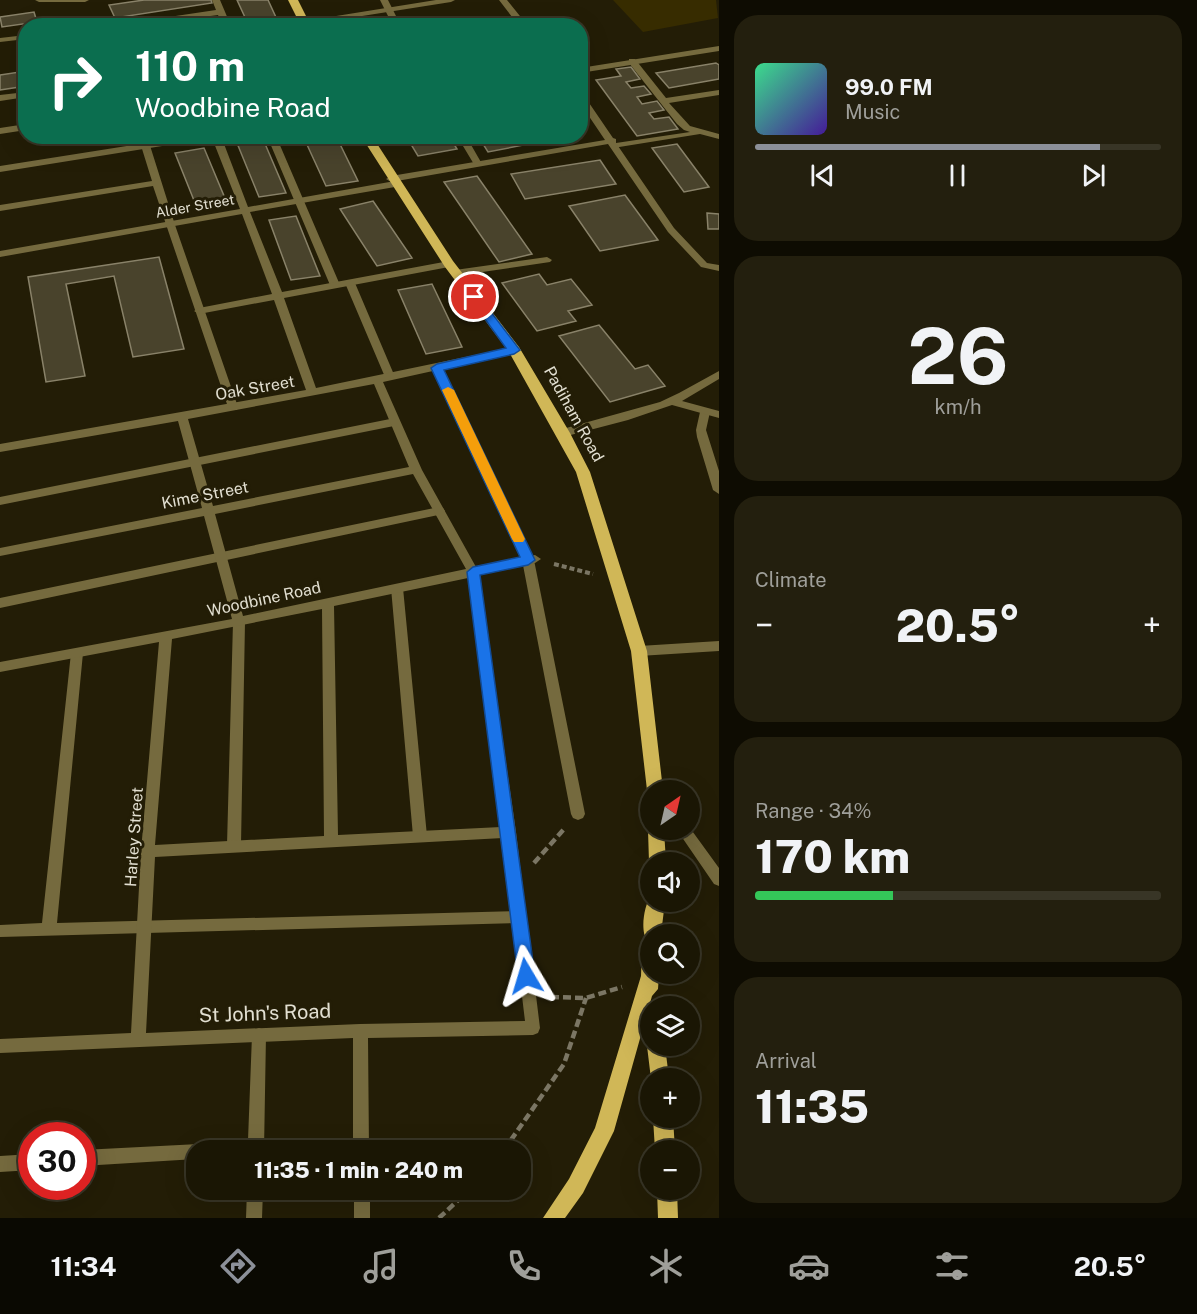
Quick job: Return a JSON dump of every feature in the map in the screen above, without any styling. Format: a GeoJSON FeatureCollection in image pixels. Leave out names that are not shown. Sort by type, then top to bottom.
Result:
{"type":"FeatureCollection","features":[{"type":"Feature","properties":{"kind":"main road"},"geometry":{"type":"LineString","coordinates":[[293,0],[302,18]]}},
{"type":"Feature","properties":{"kind":"main road","name":"Padiham Road"},"geometry":{"type":"LineString","coordinates":[[371,144],[393,182],[452,269],[514,350],[583,472],[639,651],[655,780]]}},
{"type":"Feature","properties":{"kind":"main road"},"geometry":{"type":"LineString","coordinates":[[553,1218],[576,1186],[604,1131],[647,984]]}},
{"type":"Feature","properties":{"kind":"main road"},"geometry":{"type":"LineString","coordinates":[[667,1200],[668,1218]]}},
{"type":"Feature","properties":{"kind":"street"},"geometry":{"type":"LineString","coordinates":[[39,0],[85,0]]}},
{"type":"Feature","properties":{"kind":"street"},"geometry":{"type":"LineString","coordinates":[[216,0],[224,18]]}},
{"type":"Feature","properties":{"kind":"street"},"geometry":{"type":"LineString","coordinates":[[384,0],[392,18]]}},
{"type":"Feature","properties":{"kind":"street"},"geometry":{"type":"LineString","coordinates":[[343,18],[451,0]]}},
{"type":"Feature","properties":{"kind":"street"},"geometry":{"type":"LineString","coordinates":[[502,0],[517,18]]}},
{"type":"Feature","properties":{"kind":"street"},"geometry":{"type":"LineString","coordinates":[[175,18],[222,12]]}},
{"type":"Feature","properties":{"kind":"street"},"geometry":{"type":"LineString","coordinates":[[0,40],[18,38]]}},
{"type":"Feature","properties":{"kind":"street"},"geometry":{"type":"LineString","coordinates":[[588,70],[718,48]]}},
{"type":"Feature","properties":{"kind":"street"},"geometry":{"type":"LineString","coordinates":[[633,62],[687,128],[718,134]]}},
{"type":"Feature","properties":{"kind":"street"},"geometry":{"type":"LineString","coordinates":[[663,101],[718,92]]}},
{"type":"Feature","properties":{"kind":"street"},"geometry":{"type":"LineString","coordinates":[[0,98],[18,95]]}},
{"type":"Feature","properties":{"kind":"street"},"geometry":{"type":"LineString","coordinates":[[588,110],[614,144],[671,230],[704,265],[718,268]]}},
{"type":"Feature","properties":{"kind":"street"},"geometry":{"type":"LineString","coordinates":[[0,131],[18,128]]}},
{"type":"Feature","properties":{"kind":"street","name":"Alder Street"},"geometry":{"type":"LineString","coordinates":[[0,254],[245,212],[477,164],[699,132]]}},
{"type":"Feature","properties":{"kind":"street"},"geometry":{"type":"LineString","coordinates":[[0,169],[129,144]]}},
{"type":"Feature","properties":{"kind":"street"},"geometry":{"type":"LineString","coordinates":[[145,144],[170,225],[233,407]]}},
{"type":"Feature","properties":{"kind":"street"},"geometry":{"type":"LineString","coordinates":[[219,144],[278,296],[312,392]]}},
{"type":"Feature","properties":{"kind":"street"},"geometry":{"type":"LineString","coordinates":[[275,144],[335,285]]}},
{"type":"Feature","properties":{"kind":"street"},"geometry":{"type":"LineString","coordinates":[[466,144],[477,164]]}},
{"type":"Feature","properties":{"kind":"street"},"geometry":{"type":"LineString","coordinates":[[0,208],[157,183]]}},
{"type":"Feature","properties":{"kind":"street"},"geometry":{"type":"LineString","coordinates":[[199,311],[335,285],[452,269],[547,260]]}},
{"type":"Feature","properties":{"kind":"street"},"geometry":{"type":"LineString","coordinates":[[350,283],[390,377]]}},
{"type":"Feature","properties":{"kind":"street","name":"Oak Street"},"geometry":{"type":"LineString","coordinates":[[0,448],[312,392],[437,368],[514,350]]}},
{"type":"Feature","properties":{"kind":"street"},"geometry":{"type":"LineString","coordinates":[[437,368],[532,560],[578,814]]}},
{"type":"Feature","properties":{"kind":"street"},"geometry":{"type":"LineString","coordinates":[[563,433],[674,402],[700,388],[718,374]]}},
{"type":"Feature","properties":{"kind":"street"},"geometry":{"type":"LineString","coordinates":[[377,379],[416,470],[473,572],[529,996]]}},
{"type":"Feature","properties":{"kind":"street"},"geometry":{"type":"LineString","coordinates":[[674,402],[718,415]]}},
{"type":"Feature","properties":{"kind":"street"},"geometry":{"type":"LineString","coordinates":[[705,412],[701,430],[702,437],[718,490]]}},
{"type":"Feature","properties":{"kind":"street"},"geometry":{"type":"LineString","coordinates":[[182,416],[239,622],[234,846]]}},
{"type":"Feature","properties":{"kind":"street"},"geometry":{"type":"LineString","coordinates":[[0,501],[195,464],[395,422]]}},
{"type":"Feature","properties":{"kind":"street","name":"Kime Street"},"geometry":{"type":"LineString","coordinates":[[0,552],[416,470]]}},
{"type":"Feature","properties":{"kind":"street"},"geometry":{"type":"LineString","coordinates":[[0,603],[440,511]]}},
{"type":"Feature","properties":{"kind":"street","name":"Woodbine Road"},"geometry":{"type":"LineString","coordinates":[[0,667],[239,622],[532,560]]}},
{"type":"Feature","properties":{"kind":"street"},"geometry":{"type":"LineString","coordinates":[[397,588],[420,836]]}},
{"type":"Feature","properties":{"kind":"street"},"geometry":{"type":"LineString","coordinates":[[328,602],[331,840]]}},
{"type":"Feature","properties":{"kind":"street","name":"Harley Street"},"geometry":{"type":"LineString","coordinates":[[138,1040],[148,850],[166,636]]}},
{"type":"Feature","properties":{"kind":"street"},"geometry":{"type":"LineString","coordinates":[[639,651],[718,646]]}},
{"type":"Feature","properties":{"kind":"street"},"geometry":{"type":"LineString","coordinates":[[49,929],[76,653]]}},
{"type":"Feature","properties":{"kind":"street"},"geometry":{"type":"LineString","coordinates":[[148,850],[509,832]]}},
{"type":"Feature","properties":{"kind":"street"},"geometry":{"type":"LineString","coordinates":[[691,840],[718,880]]}},
{"type":"Feature","properties":{"kind":"street"},"geometry":{"type":"LineString","coordinates":[[0,931],[520,917]]}},
{"type":"Feature","properties":{"kind":"street","name":"St John's Road"},"geometry":{"type":"LineString","coordinates":[[0,1046],[360,1030],[533,1028],[529,996]]}},
{"type":"Feature","properties":{"kind":"street"},"geometry":{"type":"LineString","coordinates":[[360,1030],[362,1140]]}},
{"type":"Feature","properties":{"kind":"street"},"geometry":{"type":"LineString","coordinates":[[256,1140],[259,1035]]}},
{"type":"Feature","properties":{"kind":"street"},"geometry":{"type":"LineString","coordinates":[[96,1157],[186,1152]]}},
{"type":"Feature","properties":{"kind":"street"},"geometry":{"type":"LineString","coordinates":[[0,1164],[18,1163]]}},
{"type":"Feature","properties":{"kind":"street"},"geometry":{"type":"LineString","coordinates":[[254,1218],[255,1200]]}},
{"type":"Feature","properties":{"kind":"street"},"geometry":{"type":"LineString","coordinates":[[362,1200],[362,1218]]}},
{"type":"Feature","properties":{"kind":"path"},"geometry":{"type":"LineString","coordinates":[[532,560],[617,581]]}},
{"type":"Feature","properties":{"kind":"path"},"geometry":{"type":"LineString","coordinates":[[515,883],[578,814]]}},
{"type":"Feature","properties":{"kind":"path"},"geometry":{"type":"LineString","coordinates":[[529,996],[586,998],[640,982]]}},
{"type":"Feature","properties":{"kind":"path"},"geometry":{"type":"LineString","coordinates":[[511,1140],[564,1064],[586,998]]}},
{"type":"Feature","properties":{"kind":"path"},"geometry":{"type":"LineString","coordinates":[[439,1218],[458,1200]]}},
{"type":"Feature","properties":{"kind":"shaded area"},"geometry":{"type":"Polygon","coordinates":[[[613,0],[716,0],[718,18],[643,32],[613,0]]]}},
{"type":"Feature","properties":{"kind":"building"},"geometry":{"type":"Polygon","coordinates":[[[144,0],[211,0],[212,3],[115,18],[109,5],[144,0]]]}},
{"type":"Feature","properties":{"kind":"building"},"geometry":{"type":"Polygon","coordinates":[[[237,0],[268,0],[276,18],[245,18],[237,0]]]}},
{"type":"Feature","properties":{"kind":"building"},"geometry":{"type":"Polygon","coordinates":[[[34,12],[36,18],[18,18],[18,25],[2,27],[0,17],[34,12]]]}},
{"type":"Feature","properties":{"kind":"building"},"geometry":{"type":"Polygon","coordinates":[[[716,63],[719,65],[719,79],[669,88],[656,73],[716,63]]]}},
{"type":"Feature","properties":{"kind":"building"},"geometry":{"type":"Polygon","coordinates":[[[631,67],[640,79],[626,82],[631,88],[644,86],[651,94],[637,97],[642,104],[657,101],[664,110],[649,113],[654,119],[669,117],[678,129],[637,136],[596,80],[621,76],[616,69],[631,67]]]}},
{"type":"Feature","properties":{"kind":"building"},"geometry":{"type":"Polygon","coordinates":[[[18,72],[18,87],[0,90],[0,75],[18,72]]]}},
{"type":"Feature","properties":{"kind":"building"},"geometry":{"type":"Polygon","coordinates":[[[237,144],[265,144],[286,193],[259,197],[237,144]]]}},
{"type":"Feature","properties":{"kind":"building"},"geometry":{"type":"Polygon","coordinates":[[[307,144],[340,144],[358,181],[326,186],[307,144]]]}},
{"type":"Feature","properties":{"kind":"building"},"geometry":{"type":"Polygon","coordinates":[[[411,144],[454,144],[457,149],[418,156],[411,144]]]}},
{"type":"Feature","properties":{"kind":"building"},"geometry":{"type":"Polygon","coordinates":[[[483,144],[528,144],[488,152],[483,144]]]}},
{"type":"Feature","properties":{"kind":"building"},"geometry":{"type":"Polygon","coordinates":[[[677,144],[709,187],[684,192],[652,148],[677,144]]]}},
{"type":"Feature","properties":{"kind":"building"},"geometry":{"type":"Polygon","coordinates":[[[204,148],[227,203],[197,208],[175,153],[204,148]]]}},
{"type":"Feature","properties":{"kind":"building"},"geometry":{"type":"Polygon","coordinates":[[[600,160],[616,184],[525,199],[511,174],[600,160]]]}},
{"type":"Feature","properties":{"kind":"building"},"geometry":{"type":"Polygon","coordinates":[[[477,176],[532,254],[499,262],[444,182],[477,176]]]}},
{"type":"Feature","properties":{"kind":"building"},"geometry":{"type":"Polygon","coordinates":[[[625,195],[658,240],[600,251],[569,206],[625,195]]]}},
{"type":"Feature","properties":{"kind":"building"},"geometry":{"type":"Polygon","coordinates":[[[373,201],[412,258],[377,266],[340,209],[373,201]]]}},
{"type":"Feature","properties":{"kind":"building"},"geometry":{"type":"Polygon","coordinates":[[[707,213],[719,214],[719,229],[708,229],[707,213]]]}},
{"type":"Feature","properties":{"kind":"building"},"geometry":{"type":"Polygon","coordinates":[[[296,216],[320,276],[291,280],[269,220],[296,216]]]}},
{"type":"Feature","properties":{"kind":"building"},"geometry":{"type":"Polygon","coordinates":[[[159,257],[184,349],[133,357],[114,276],[66,284],[85,376],[46,382],[28,277],[159,257]]]}},
{"type":"Feature","properties":{"kind":"building"},"geometry":{"type":"Polygon","coordinates":[[[539,274],[547,285],[571,279],[592,305],[568,311],[576,321],[537,331],[502,283],[539,274]]]}},
{"type":"Feature","properties":{"kind":"building"},"geometry":{"type":"Polygon","coordinates":[[[432,284],[462,347],[426,354],[398,290],[432,284]]]}},
{"type":"Feature","properties":{"kind":"building"},"geometry":{"type":"Polygon","coordinates":[[[599,325],[635,369],[648,365],[665,386],[610,402],[559,336],[599,325]]]}},
{"type":"Feature","properties":{"kind":"slow traffic"},"geometry":{"type":"LineString","coordinates":[[448,390],[518,539]]}},
{"type":"Feature","properties":{"kind":"route"},"geometry":{"type":"LineString","coordinates":[[474,297],[514,350],[437,368],[528,560],[473,572],[509,832],[526,976]]}}]}
